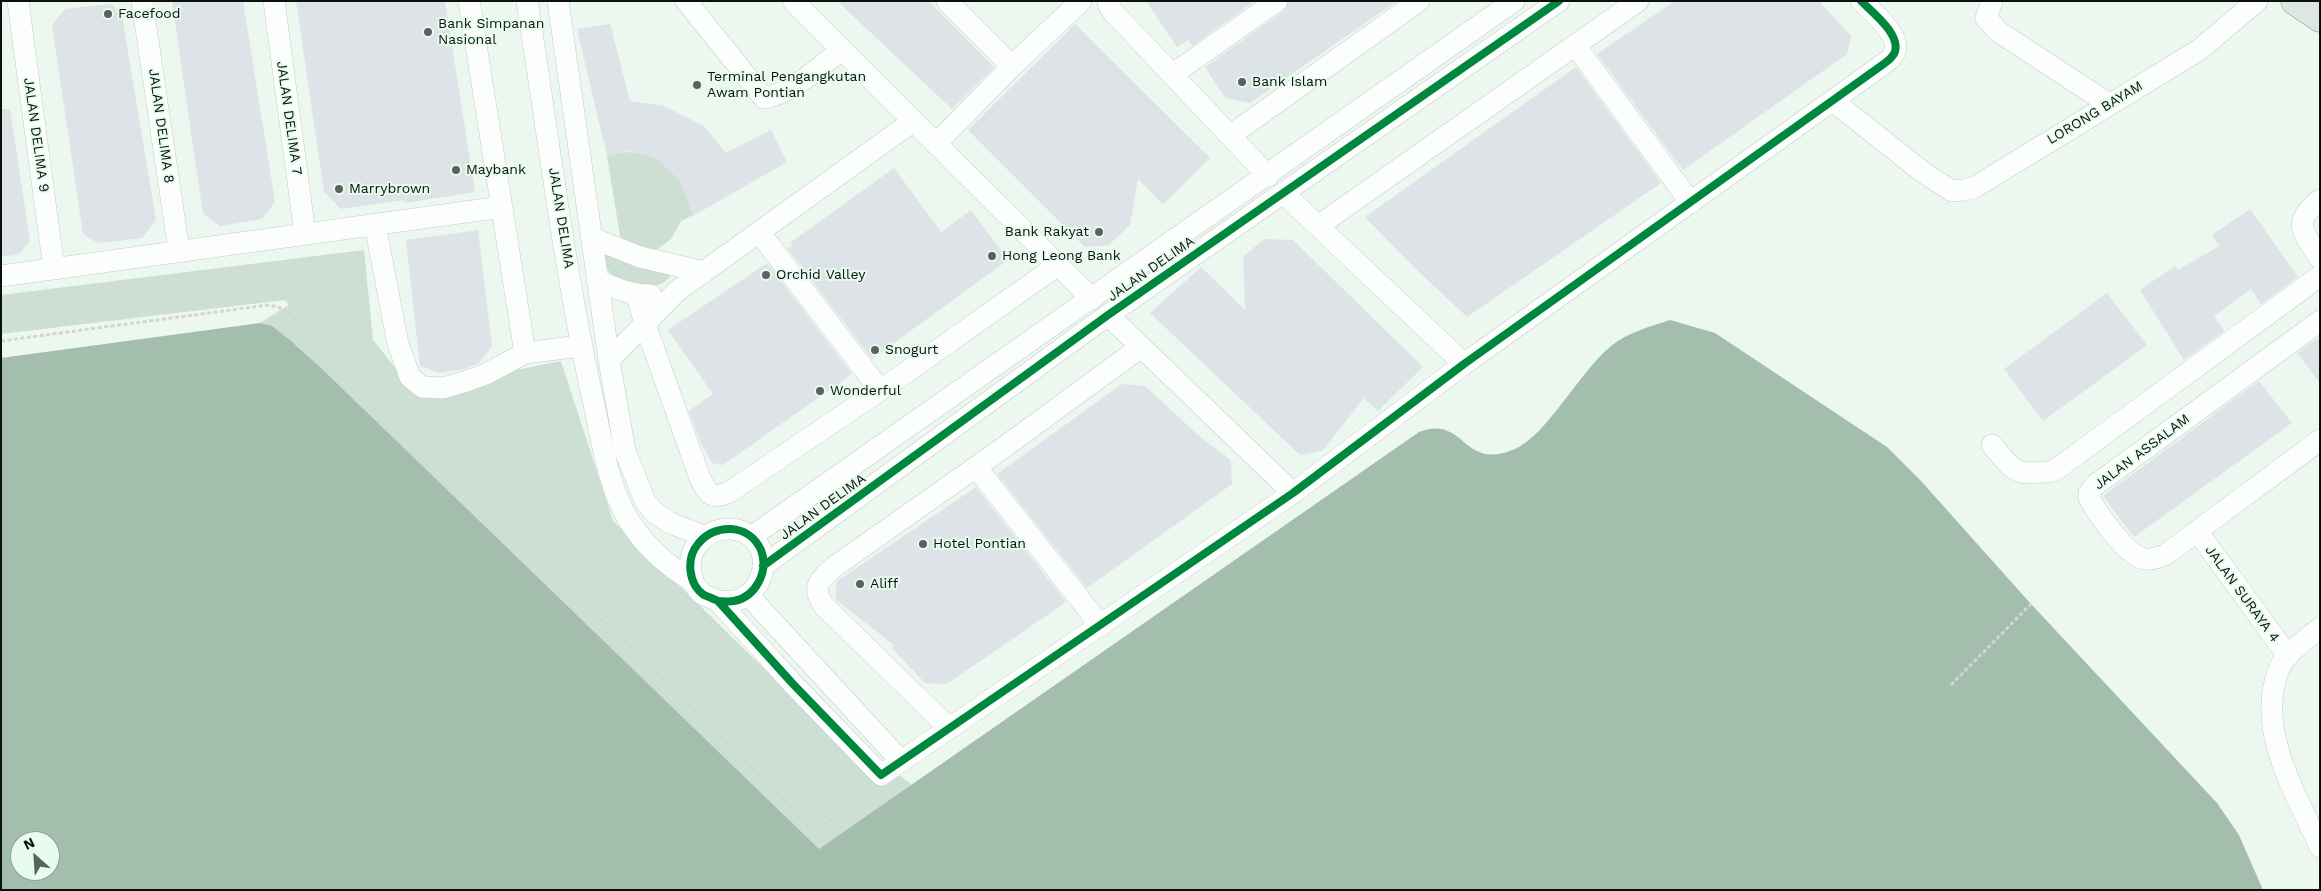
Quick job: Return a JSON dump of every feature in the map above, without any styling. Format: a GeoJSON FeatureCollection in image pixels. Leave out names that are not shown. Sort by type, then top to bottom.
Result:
{"type":"FeatureCollection","features":[{"type":"Feature","properties":{"kind":"main road"},"geometry":{"type":"LineString","coordinates":[[2295,1],[2320,18]]}},
{"type":"Feature","properties":{"kind":"street","name":"JALAN DELIMA 8"},"geometry":{"type":"LineString","coordinates":[[142,1],[179,251]]}},
{"type":"Feature","properties":{"kind":"street","name":"JALAN DELIMA 7"},"geometry":{"type":"LineString","coordinates":[[274,1],[305,234]]}},
{"type":"Feature","properties":{"kind":"street"},"geometry":{"type":"LineString","coordinates":[[469,1],[525,354]]}},
{"type":"Feature","properties":{"kind":"street","name":"JALAN DELIMA"},"geometry":{"type":"LineString","coordinates":[[527,1],[581,346],[612,482],[628,519],[644,541],[662,560],[693,581]]}},
{"type":"Feature","properties":{"kind":"street","name":"JALAN DELIMA"},"geometry":{"type":"LineString","coordinates":[[558,1],[609,360],[625,451],[645,501],[654,512],[670,524],[704,536]]}},
{"type":"Feature","properties":{"kind":"street"},"geometry":{"type":"LineString","coordinates":[[686,1],[764,98],[774,97],[810,75],[842,50]]}},
{"type":"Feature","properties":{"kind":"street"},"geometry":{"type":"LineString","coordinates":[[947,1],[1012,66]]}},
{"type":"Feature","properties":{"kind":"street"},"geometry":{"type":"LineString","coordinates":[[936,144],[1012,66],[1081,1]]}},
{"type":"Feature","properties":{"kind":"street"},"geometry":{"type":"LineString","coordinates":[[1108,1],[1114,13],[1268,176]]}},
{"type":"Feature","properties":{"kind":"street"},"geometry":{"type":"LineString","coordinates":[[1173,74],[1277,1]]}},
{"type":"Feature","properties":{"kind":"street"},"geometry":{"type":"LineString","coordinates":[[1230,135],[1419,1]]}},
{"type":"Feature","properties":{"kind":"street","name":"JALAN DELIMA"},"geometry":{"type":"LineString","coordinates":[[751,537],[1268,176],[1514,1]]}},
{"type":"Feature","properties":{"kind":"street","name":"JALAN DELIMA"},"geometry":{"type":"LineString","coordinates":[[764,566],[1108,315],[1282,192],[1559,1]]}},
{"type":"Feature","properties":{"kind":"street"},"geometry":{"type":"LineString","coordinates":[[1318,226],[1638,1]]}},
{"type":"Feature","properties":{"kind":"street"},"geometry":{"type":"LineString","coordinates":[[718,601],[734,601],[748,595],[759,582],[764,566],[760,550],[751,537],[736,529],[719,529],[704,536],[693,549],[689,565],[693,581],[703,594],[718,601],[793,684],[880,775],[1101,626],[1293,493],[1464,364],[1885,63],[1894,54],[1896,43],[1889,30],[1861,1]]}},
{"type":"Feature","properties":{"kind":"street"},"geometry":{"type":"LineString","coordinates":[[1992,1],[1986,18],[1999,32],[2109,104]]}},
{"type":"Feature","properties":{"kind":"street"},"geometry":{"type":"LineString","coordinates":[[795,2],[912,122],[1092,299]]}},
{"type":"Feature","properties":{"kind":"street","name":"JALAN DELIMA 9"},"geometry":{"type":"LineString","coordinates":[[15,3],[54,269]]}},
{"type":"Feature","properties":{"kind":"street","name":"LORONG BAYAM"},"geometry":{"type":"LineString","coordinates":[[1833,101],[1924,173],[1952,190],[1964,190],[1975,187],[2199,50],[2243,5]]}},
{"type":"Feature","properties":{"kind":"street"},"geometry":{"type":"LineString","coordinates":[[1576,45],[1691,203]]}},
{"type":"Feature","properties":{"kind":"street"},"geometry":{"type":"LineString","coordinates":[[609,360],[677,291],[912,122]]}},
{"type":"Feature","properties":{"kind":"street"},"geometry":{"type":"LineString","coordinates":[[1282,192],[1464,364]]}},
{"type":"Feature","properties":{"kind":"street"},"geometry":{"type":"LineString","coordinates":[[2320,200],[2305,213],[2302,221],[2302,228],[2320,259]]}},
{"type":"Feature","properties":{"kind":"street"},"geometry":{"type":"LineString","coordinates":[[1,276],[502,207]]}},
{"type":"Feature","properties":{"kind":"street"},"geometry":{"type":"LineString","coordinates":[[375,225],[398,344],[410,377],[422,387],[443,388],[486,374],[525,354],[581,346]]}},
{"type":"Feature","properties":{"kind":"street"},"geometry":{"type":"LineString","coordinates":[[759,232],[880,390]]}},
{"type":"Feature","properties":{"kind":"street"},"geometry":{"type":"LineString","coordinates":[[592,238],[640,257],[704,272]]}},
{"type":"Feature","properties":{"kind":"street"},"geometry":{"type":"LineString","coordinates":[[637,295],[645,324],[700,478],[708,493],[720,496],[732,491],[880,390],[1058,265]]}},
{"type":"Feature","properties":{"kind":"street"},"geometry":{"type":"LineString","coordinates":[[1992,445],[2010,466],[2023,474],[2054,471],[2320,276]]}},
{"type":"Feature","properties":{"kind":"street"},"geometry":{"type":"LineString","coordinates":[[597,279],[612,288],[637,295],[656,295],[677,291]]}},
{"type":"Feature","properties":{"kind":"street"},"geometry":{"type":"LineString","coordinates":[[1108,315],[1293,493]]}},
{"type":"Feature","properties":{"kind":"street","name":"JALAN ASSALAM"},"geometry":{"type":"LineString","coordinates":[[2320,320],[2094,486],[2089,493],[2089,498],[2096,510],[2131,553],[2144,559],[2165,555],[2320,440]]}},
{"type":"Feature","properties":{"kind":"street"},"geometry":{"type":"LineString","coordinates":[[950,728],[824,606],[817,596],[817,587],[822,578],[834,567],[1141,347]]}},
{"type":"Feature","properties":{"kind":"street"},"geometry":{"type":"LineString","coordinates":[[976,467],[1101,626]]}},
{"type":"Feature","properties":{"kind":"street","name":"JALAN SURAYA 4"},"geometry":{"type":"LineString","coordinates":[[2197,531],[2288,656]]}},
{"type":"Feature","properties":{"kind":"street"},"geometry":{"type":"LineString","coordinates":[[748,595],[901,761]]}},
{"type":"Feature","properties":{"kind":"street"},"geometry":{"type":"LineString","coordinates":[[2320,628],[2288,656],[2280,668],[2275,686],[2272,712],[2273,736],[2279,753],[2320,847]]}},
{"type":"Feature","properties":{"kind":"path"},"geometry":{"type":"LineString","coordinates":[[1,341],[268,305],[278,307],[287,312],[344,363],[811,828],[820,829],[880,775]]}},
{"type":"Feature","properties":{"kind":"path"},"geometry":{"type":"LineString","coordinates":[[1951,685],[2032,604]]}},
{"type":"Feature","properties":{"kind":"shaded area"},"geometry":{"type":"Polygon","coordinates":[[[625,152],[653,157],[672,170],[686,188],[699,212],[681,221],[671,239],[656,250],[628,243],[620,236],[607,156],[625,152]]]}},
{"type":"Feature","properties":{"kind":"shaded area"},"geometry":{"type":"Polygon","coordinates":[[[604,246],[668,270],[670,277],[657,285],[641,286],[611,276],[605,263],[604,246]]]}},
{"type":"Feature","properties":{"kind":"shaded area"},"geometry":{"type":"Polygon","coordinates":[[[364,250],[373,340],[414,391],[561,361],[613,521],[776,680],[912,785],[826,845],[819,849],[815,847],[318,365],[284,335],[260,323],[289,305],[285,300],[1,334],[1,295],[364,250]]]}},
{"type":"Feature","properties":{"kind":"shaded area"},"geometry":{"type":"Polygon","coordinates":[[[1670,320],[1715,333],[1887,447],[1921,481],[2031,604],[2217,803],[2239,835],[2263,890],[1,890],[1,358],[260,323],[272,326],[318,365],[819,849],[1419,432],[1434,429],[1446,430],[1473,449],[1484,454],[1497,454],[1515,449],[1527,442],[1552,417],[1588,370],[1611,346],[1632,333],[1670,320]]]}},
{"type":"Feature","properties":{"kind":"building"},"geometry":{"type":"Polygon","coordinates":[[[172,1],[243,1],[275,202],[262,219],[220,226],[203,214],[172,1]]]}},
{"type":"Feature","properties":{"kind":"building"},"geometry":{"type":"Polygon","coordinates":[[[296,1],[445,1],[475,192],[405,203],[404,200],[341,209],[324,192],[296,1]]]}},
{"type":"Feature","properties":{"kind":"building"},"geometry":{"type":"Polygon","coordinates":[[[837,1],[929,1],[994,67],[952,109],[837,1]]]}},
{"type":"Feature","properties":{"kind":"building"},"geometry":{"type":"Polygon","coordinates":[[[1146,1],[1255,1],[1192,46],[1188,40],[1177,47],[1146,1]]]}},
{"type":"Feature","properties":{"kind":"building"},"geometry":{"type":"Polygon","coordinates":[[[1289,1],[1397,1],[1250,103],[1225,98],[1205,67],[1284,11],[1289,1]]]}},
{"type":"Feature","properties":{"kind":"building"},"geometry":{"type":"Polygon","coordinates":[[[1675,1],[1819,1],[1851,36],[1847,54],[1683,170],[1597,54],[1675,1]]]}},
{"type":"Feature","properties":{"kind":"building"},"geometry":{"type":"Polygon","coordinates":[[[112,4],[122,15],[156,220],[142,238],[98,243],[83,234],[52,25],[65,9],[112,4]]]}},
{"type":"Feature","properties":{"kind":"building"},"geometry":{"type":"Polygon","coordinates":[[[610,24],[630,101],[664,106],[704,126],[726,153],[771,130],[787,162],[693,216],[680,181],[657,159],[630,151],[607,156],[577,29],[610,24]]]}},
{"type":"Feature","properties":{"kind":"building"},"geometry":{"type":"Polygon","coordinates":[[[1075,24],[1210,158],[1163,205],[1138,179],[1130,225],[1109,245],[1085,247],[968,130],[1075,24]]]}},
{"type":"Feature","properties":{"kind":"building"},"geometry":{"type":"Polygon","coordinates":[[[1576,67],[1661,183],[1467,317],[1365,217],[1576,67]]]}},
{"type":"Feature","properties":{"kind":"building"},"geometry":{"type":"Polygon","coordinates":[[[1,109],[10,109],[30,241],[19,254],[1,257],[1,109]]]}},
{"type":"Feature","properties":{"kind":"building"},"geometry":{"type":"Polygon","coordinates":[[[894,168],[941,232],[971,210],[1008,260],[872,359],[787,248],[792,246],[790,243],[894,168]]]}},
{"type":"Feature","properties":{"kind":"building"},"geometry":{"type":"Polygon","coordinates":[[[2250,209],[2298,277],[2261,304],[2251,289],[2214,316],[2224,331],[2184,360],[2140,290],[2175,266],[2178,270],[2219,246],[2212,235],[2250,209]]]}},
{"type":"Feature","properties":{"kind":"building"},"geometry":{"type":"Polygon","coordinates":[[[478,230],[492,346],[479,363],[464,369],[439,373],[420,366],[406,240],[478,230]]]}},
{"type":"Feature","properties":{"kind":"building"},"geometry":{"type":"Polygon","coordinates":[[[1264,239],[1293,240],[1423,367],[1378,411],[1364,398],[1322,451],[1300,455],[1150,313],[1201,267],[1245,310],[1243,257],[1264,239]]]}},
{"type":"Feature","properties":{"kind":"building"},"geometry":{"type":"Polygon","coordinates":[[[767,263],[852,374],[723,465],[712,463],[701,443],[689,411],[713,394],[668,330],[767,263]]]}},
{"type":"Feature","properties":{"kind":"building"},"geometry":{"type":"Polygon","coordinates":[[[2107,293],[2147,345],[2043,421],[2004,369],[2107,293]]]}},
{"type":"Feature","properties":{"kind":"building"},"geometry":{"type":"Polygon","coordinates":[[[2320,337],[2320,383],[2297,353],[2320,337]]]}},
{"type":"Feature","properties":{"kind":"building"},"geometry":{"type":"Polygon","coordinates":[[[2259,381],[2292,423],[2134,537],[2103,496],[2259,381]]]}},
{"type":"Feature","properties":{"kind":"building"},"geometry":{"type":"Polygon","coordinates":[[[1122,384],[1145,386],[1197,434],[1231,461],[1232,484],[1087,588],[997,474],[1122,384]]]}},
{"type":"Feature","properties":{"kind":"building"},"geometry":{"type":"Polygon","coordinates":[[[976,487],[1066,602],[947,684],[925,683],[892,648],[895,646],[836,600],[836,582],[976,487]]]}},
{"type":"Feature","properties":{"kind":"cycle path"},"geometry":{"type":"LineString","coordinates":[[763,566],[1108,315],[1559,1]]}},
{"type":"Feature","properties":{"kind":"cycle path"},"geometry":{"type":"LineString","coordinates":[[718,601],[742,599],[754,589],[762,574],[763,558],[761,550],[756,541],[740,531],[731,529],[713,532],[698,544],[690,563],[690,571],[695,584],[704,595],[718,601],[793,684],[881,775],[1293,493],[1464,364],[1886,62],[1894,54],[1896,47],[1891,32],[1861,1]]}},
{"type":"Feature","properties":{"kind":"place","name":"Facefood"},"geometry":{"type":"Point","coordinates":[108,14]}},
{"type":"Feature","properties":{"kind":"place","name":"Bank Simpanan Nasional"},"geometry":{"type":"Point","coordinates":[428,32]}},
{"type":"Feature","properties":{"kind":"place","name":"Bank Islam"},"geometry":{"type":"Point","coordinates":[1242,82]}},
{"type":"Feature","properties":{"kind":"place","name":"Terminal Pengangkutan Awam Pontian"},"geometry":{"type":"Point","coordinates":[697,85]}},
{"type":"Feature","properties":{"kind":"place","name":"Maybank"},"geometry":{"type":"Point","coordinates":[456,170]}},
{"type":"Feature","properties":{"kind":"place","name":"Marrybrown"},"geometry":{"type":"Point","coordinates":[339,189]}},
{"type":"Feature","properties":{"kind":"place","name":"Bank Rakyat"},"geometry":{"type":"Point","coordinates":[1099,232]}},
{"type":"Feature","properties":{"kind":"place","name":"Hong Leong Bank"},"geometry":{"type":"Point","coordinates":[992,256]}},
{"type":"Feature","properties":{"kind":"place","name":"Orchid Valley"},"geometry":{"type":"Point","coordinates":[766,275]}},
{"type":"Feature","properties":{"kind":"place","name":"Snogurt"},"geometry":{"type":"Point","coordinates":[875,350]}},
{"type":"Feature","properties":{"kind":"place","name":"Wonderful"},"geometry":{"type":"Point","coordinates":[820,391]}},
{"type":"Feature","properties":{"kind":"place","name":"Hotel Pontian"},"geometry":{"type":"Point","coordinates":[923,544]}},
{"type":"Feature","properties":{"kind":"place","name":"Aliff"},"geometry":{"type":"Point","coordinates":[860,584]}}]}
